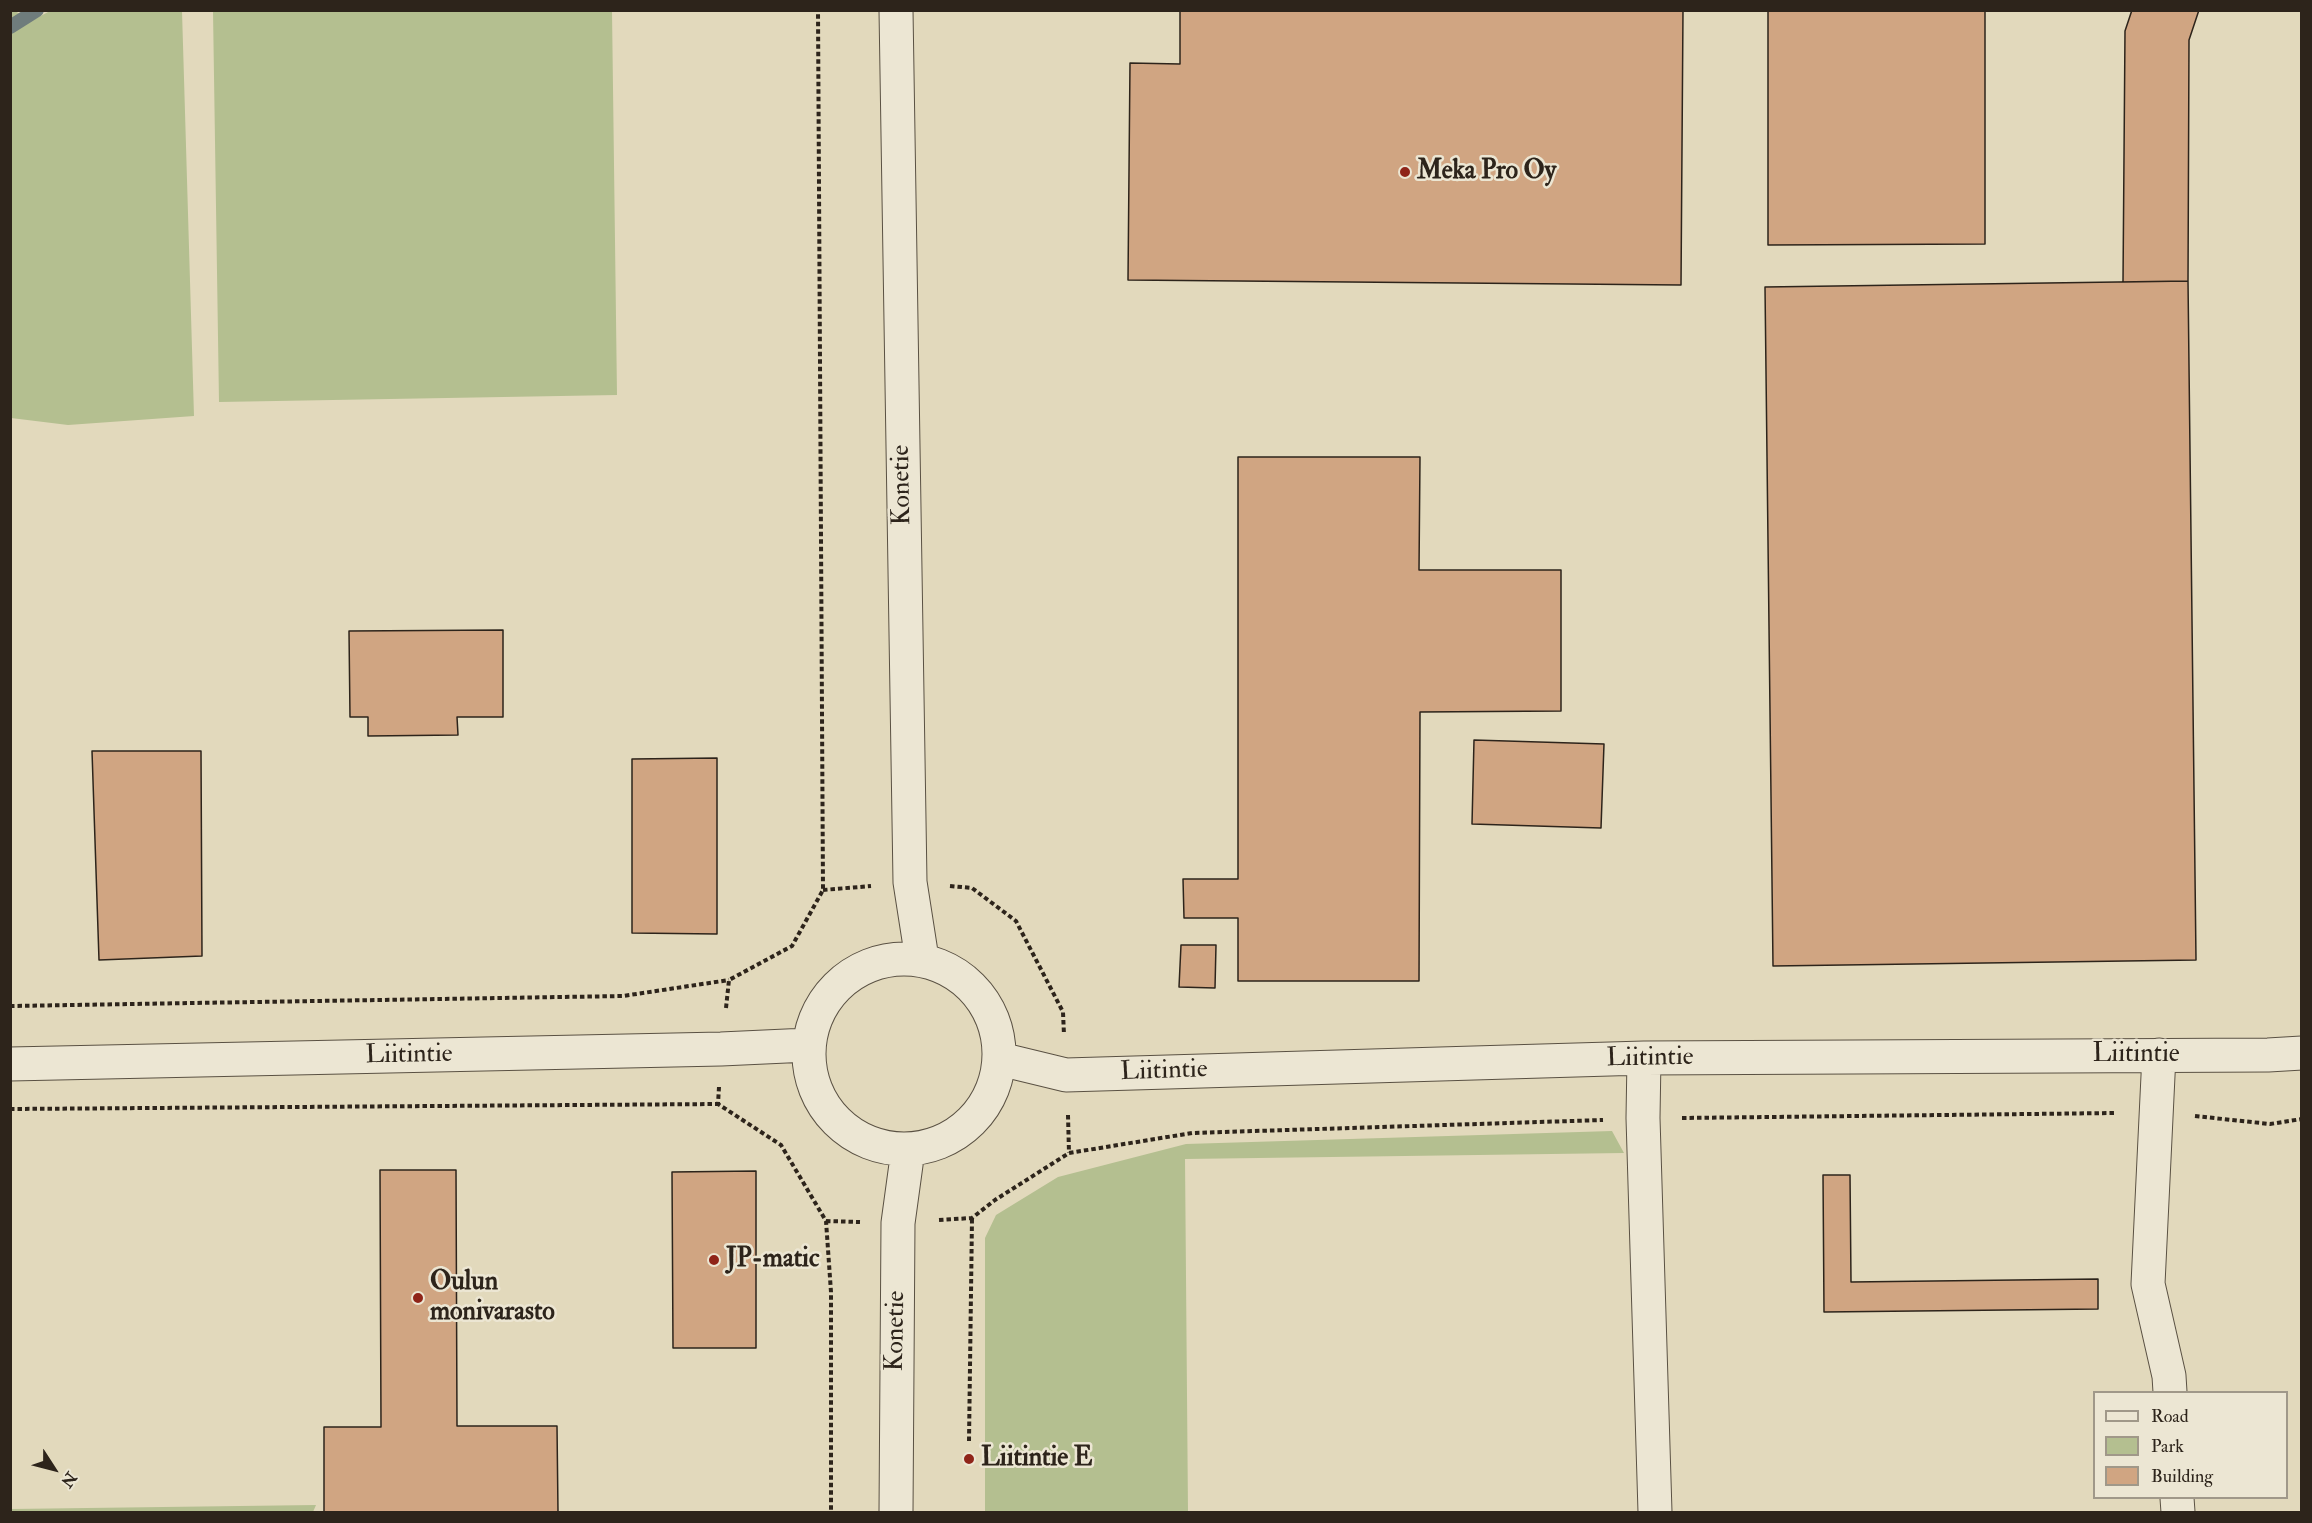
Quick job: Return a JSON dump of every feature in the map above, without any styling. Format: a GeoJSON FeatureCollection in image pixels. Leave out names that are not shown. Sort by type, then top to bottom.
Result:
{"type":"FeatureCollection","features":[{"type":"Feature","properties":{"kind":"street","name":"Konetie"},"geometry":{"type":"LineString","coordinates":[[896,10],[909,882],[922,959]]}},
{"type":"Feature","properties":{"kind":"street"},"geometry":{"type":"LineString","coordinates":[[889,958],[922,959],[939,964],[967,981],[981,996],[996,1025],[1000,1059],[992,1092],[974,1120],[941,1142],[908,1150],[876,1146],[847,1131],[825,1108],[811,1078],[808,1045],[822,1004],[844,978],[889,958]]}},
{"type":"Feature","properties":{"kind":"street","name":"Liitintie"},"geometry":{"type":"LineString","coordinates":[[10,1064],[721,1049],[808,1045]]}},
{"type":"Feature","properties":{"kind":"street","name":"Liitintie"},"geometry":{"type":"LineString","coordinates":[[1000,1059],[1066,1075],[1644,1058],[2301,1053]]}},
{"type":"Feature","properties":{"kind":"street"},"geometry":{"type":"LineString","coordinates":[[2159,1055],[2148,1284],[2169,1376],[2170,1391]]}},
{"type":"Feature","properties":{"kind":"street"},"geometry":{"type":"LineString","coordinates":[[1644,1058],[1655,1512]]}},
{"type":"Feature","properties":{"kind":"street","name":"Konetie"},"geometry":{"type":"LineString","coordinates":[[896,1512],[898,1223],[908,1150]]}},
{"type":"Feature","properties":{"kind":"path"},"geometry":{"type":"LineString","coordinates":[[10,1006],[623,996],[729,980],[792,946],[823,890],[818,10]]}},
{"type":"Feature","properties":{"kind":"path"},"geometry":{"type":"LineString","coordinates":[[823,890],[909,882],[972,888],[1016,921],[1063,1012],[1069,1153]]}},
{"type":"Feature","properties":{"kind":"path"},"geometry":{"type":"LineString","coordinates":[[718,1104],[721,1049],[729,980]]}},
{"type":"Feature","properties":{"kind":"path"},"geometry":{"type":"LineString","coordinates":[[10,1110],[718,1104],[782,1145],[826,1221],[831,1292],[831,1512]]}},
{"type":"Feature","properties":{"kind":"path"},"geometry":{"type":"LineString","coordinates":[[826,1221],[898,1223],[972,1218],[994,1200],[1069,1153],[1192,1133],[1644,1118],[2155,1112],[2270,1124],[2301,1119]]}},
{"type":"Feature","properties":{"kind":"path"},"geometry":{"type":"LineString","coordinates":[[969,1441],[972,1218]]}},
{"type":"Feature","properties":{"kind":"green space"},"geometry":{"type":"Polygon","coordinates":[[[10,11],[15,11],[31,21],[50,11],[182,11],[194,416],[68,425],[11,418],[10,11]]]}},
{"type":"Feature","properties":{"kind":"green space"},"geometry":{"type":"Polygon","coordinates":[[[213,11],[612,11],[617,395],[219,402],[213,11]]]}},
{"type":"Feature","properties":{"kind":"green space"},"geometry":{"type":"Polygon","coordinates":[[[1612,1131],[1624,1153],[1185,1159],[1188,1512],[985,1512],[985,1238],[996,1215],[1058,1177],[1186,1144],[1612,1131]]]}},
{"type":"Feature","properties":{"kind":"green space"},"geometry":{"type":"Polygon","coordinates":[[[316,1505],[313,1512],[10,1512],[11,1509],[316,1505]]]}},
{"type":"Feature","properties":{"kind":"building","name":"Meka Pro Oy"},"geometry":{"type":"Polygon","coordinates":[[[1180,10],[1683,10],[1681,285],[1128,280],[1130,63],[1180,64],[1180,10]]]}},
{"type":"Feature","properties":{"kind":"building"},"geometry":{"type":"Polygon","coordinates":[[[1768,10],[1985,10],[1985,244],[1768,245],[1768,10]]]}},
{"type":"Feature","properties":{"kind":"building"},"geometry":{"type":"Polygon","coordinates":[[[2132,10],[2199,10],[2189,40],[2188,281],[2123,282],[2125,31],[2132,10]]]}},
{"type":"Feature","properties":{"kind":"building"},"geometry":{"type":"Polygon","coordinates":[[[2188,281],[2196,960],[1773,966],[1765,287],[2188,281]]]}},
{"type":"Feature","properties":{"kind":"building"},"geometry":{"type":"Polygon","coordinates":[[[1238,457],[1420,457],[1419,570],[1561,570],[1561,711],[1420,712],[1419,981],[1238,981],[1238,918],[1184,918],[1183,879],[1238,879],[1238,457]]]}},
{"type":"Feature","properties":{"kind":"building"},"geometry":{"type":"Polygon","coordinates":[[[503,630],[503,717],[457,717],[458,735],[368,736],[368,717],[350,717],[349,631],[503,630]]]}},
{"type":"Feature","properties":{"kind":"building"},"geometry":{"type":"Polygon","coordinates":[[[1474,740],[1604,744],[1601,828],[1472,824],[1474,740]]]}},
{"type":"Feature","properties":{"kind":"building"},"geometry":{"type":"Polygon","coordinates":[[[92,751],[201,751],[202,956],[99,960],[92,751]]]}},
{"type":"Feature","properties":{"kind":"building"},"geometry":{"type":"Polygon","coordinates":[[[717,758],[717,934],[632,933],[632,759],[717,758]]]}},
{"type":"Feature","properties":{"kind":"building"},"geometry":{"type":"Polygon","coordinates":[[[1181,945],[1216,945],[1215,988],[1179,987],[1181,945]]]}},
{"type":"Feature","properties":{"kind":"building","name":"Oulun monivarasto"},"geometry":{"type":"Polygon","coordinates":[[[380,1170],[456,1170],[457,1426],[557,1426],[558,1512],[324,1512],[324,1427],[381,1427],[380,1170]]]}},
{"type":"Feature","properties":{"kind":"building","name":"JP-matic"},"geometry":{"type":"Polygon","coordinates":[[[756,1171],[756,1348],[673,1348],[672,1172],[756,1171]]]}},
{"type":"Feature","properties":{"kind":"building"},"geometry":{"type":"Polygon","coordinates":[[[1823,1175],[1850,1175],[1851,1282],[2098,1279],[2098,1309],[1824,1312],[1823,1175]]]}},
{"type":"Feature","properties":{"kind":"waterway"},"geometry":{"type":"LineString","coordinates":[[10,27],[37,10]]}},
{"type":"Feature","properties":{"kind":"place","name":"Meka Pro Oy"},"geometry":{"type":"Point","coordinates":[1405,172]}},
{"type":"Feature","properties":{"kind":"place","name":"JP-matic"},"geometry":{"type":"Point","coordinates":[714,1260]}},
{"type":"Feature","properties":{"kind":"place","name":"Oulun monivarasto"},"geometry":{"type":"Point","coordinates":[418,1298]}},
{"type":"Feature","properties":{"kind":"place","name":"Liitintie E"},"geometry":{"type":"Point","coordinates":[969,1459]}}]}
